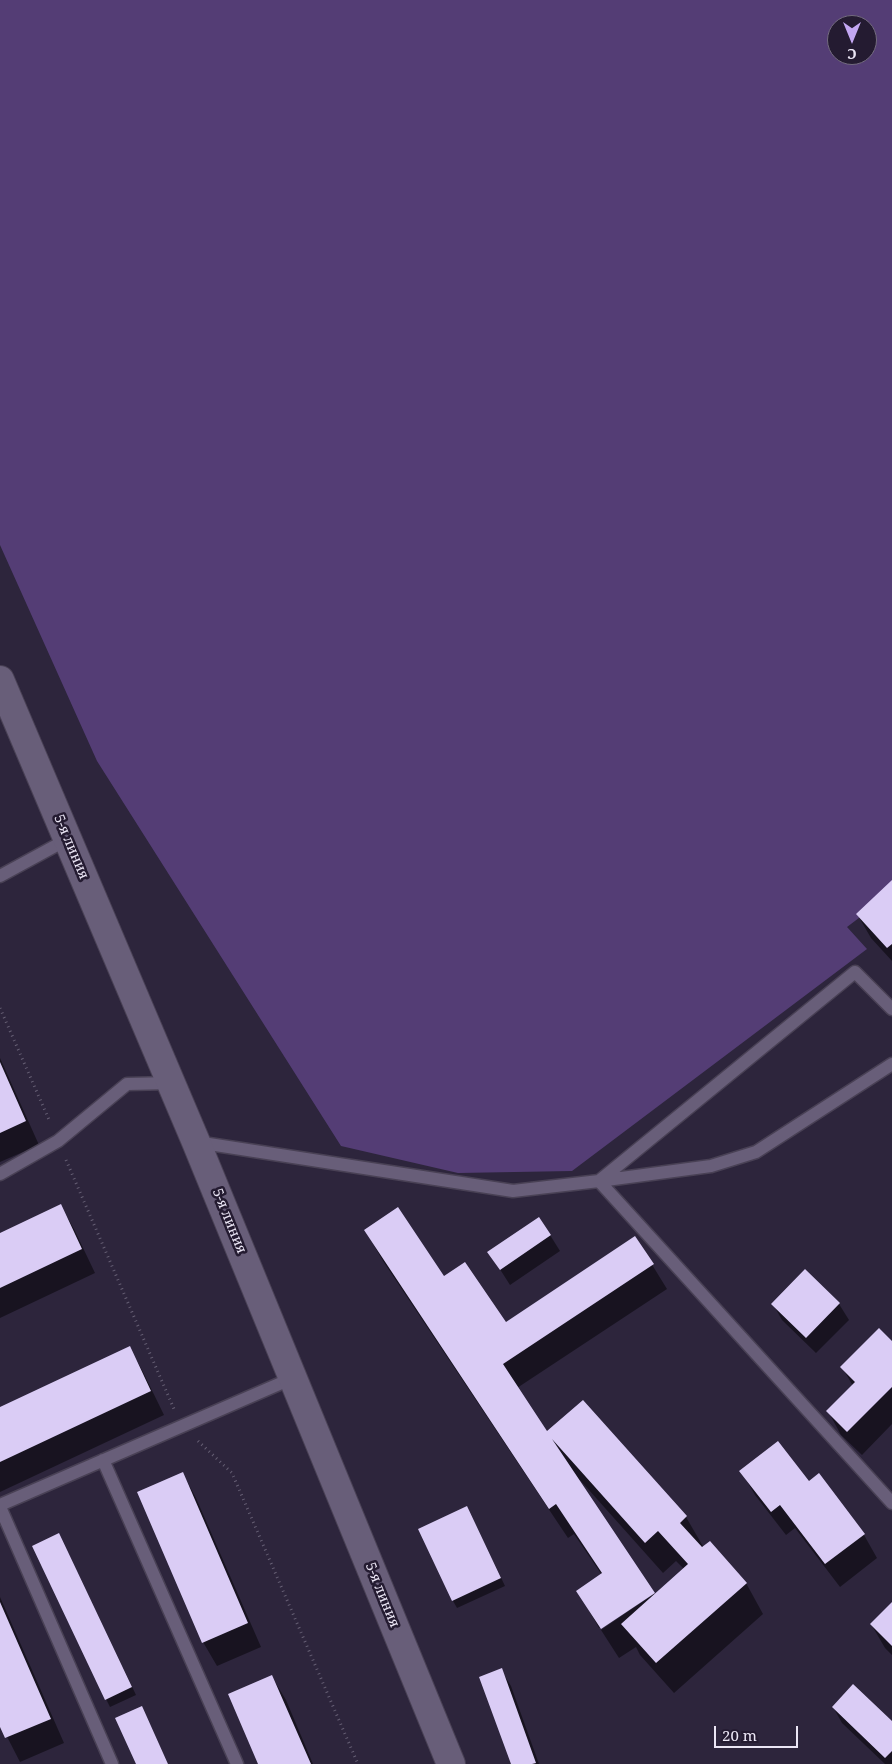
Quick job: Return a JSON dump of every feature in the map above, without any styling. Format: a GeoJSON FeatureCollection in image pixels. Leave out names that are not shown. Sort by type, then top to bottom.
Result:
{"type":"FeatureCollection","features":[{"type":"Feature","properties":{"kind":"street","name":"5-я линия"},"geometry":{"type":"LineString","coordinates":[[0,680],[196,1142],[451,1764]]}},
{"type":"Feature","properties":{"kind":"lane"},"geometry":{"type":"LineString","coordinates":[[0,876],[68,839]]}},
{"type":"Feature","properties":{"kind":"lane"},"geometry":{"type":"LineString","coordinates":[[599,1181],[855,972],[892,1009]]}},
{"type":"Feature","properties":{"kind":"lane"},"geometry":{"type":"LineString","coordinates":[[196,1142],[513,1191],[711,1166],[756,1152],[892,1064]]}},
{"type":"Feature","properties":{"kind":"lane"},"geometry":{"type":"LineString","coordinates":[[0,1174],[58,1141],[127,1084],[171,1083]]}},
{"type":"Feature","properties":{"kind":"lane"},"geometry":{"type":"LineString","coordinates":[[599,1181],[892,1502]]}},
{"type":"Feature","properties":{"kind":"lane"},"geometry":{"type":"LineString","coordinates":[[112,1764],[0,1506],[293,1378]]}},
{"type":"Feature","properties":{"kind":"lane"},"geometry":{"type":"LineString","coordinates":[[103,1460],[237,1764]]}},
{"type":"Feature","properties":{"kind":"path"},"geometry":{"type":"LineString","coordinates":[[0,1008],[182,1426],[232,1473],[358,1764]]}},
{"type":"Feature","properties":{"kind":"shaded area"},"geometry":{"type":"Polygon","coordinates":[[[0,0],[892,0],[892,893],[847,927],[867,949],[572,1171],[458,1173],[341,1146],[97,761],[0,545],[0,0]]]}},
{"type":"Feature","properties":{"kind":"building"},"geometry":{"type":"Polygon","coordinates":[[[892,880],[892,944],[887,948],[856,914],[892,880]]]}},
{"type":"Feature","properties":{"kind":"building"},"geometry":{"type":"Polygon","coordinates":[[[0,1062],[26,1121],[0,1133],[0,1062]]]}},
{"type":"Feature","properties":{"kind":"building"},"geometry":{"type":"Polygon","coordinates":[[[61,1204],[82,1249],[0,1288],[0,1233],[61,1204]]]}},
{"type":"Feature","properties":{"kind":"building"},"geometry":{"type":"Polygon","coordinates":[[[398,1207],[444,1276],[465,1262],[506,1322],[635,1236],[654,1264],[503,1364],[547,1431],[583,1400],[687,1516],[680,1523],[702,1547],[710,1541],[747,1583],[656,1663],[621,1624],[688,1564],[658,1531],[645,1543],[552,1439],[655,1593],[601,1629],[576,1591],[602,1573],[556,1504],[549,1509],[364,1230],[398,1207]]]}},
{"type":"Feature","properties":{"kind":"building"},"geometry":{"type":"Polygon","coordinates":[[[539,1217],[551,1235],[500,1270],[487,1252],[539,1217]]]}},
{"type":"Feature","properties":{"kind":"building"},"geometry":{"type":"Polygon","coordinates":[[[805,1269],[840,1303],[806,1338],[771,1304],[805,1269]]]}},
{"type":"Feature","properties":{"kind":"building"},"geometry":{"type":"Polygon","coordinates":[[[879,1328],[892,1341],[892,1387],[847,1432],[826,1411],[855,1382],[840,1367],[879,1328]]]}},
{"type":"Feature","properties":{"kind":"building"},"geometry":{"type":"Polygon","coordinates":[[[130,1346],[151,1391],[0,1462],[0,1407],[130,1346]]]}},
{"type":"Feature","properties":{"kind":"building"},"geometry":{"type":"Polygon","coordinates":[[[778,1441],[809,1481],[819,1473],[865,1534],[825,1564],[780,1505],[771,1512],[739,1471],[778,1441]]]}},
{"type":"Feature","properties":{"kind":"building"},"geometry":{"type":"Polygon","coordinates":[[[183,1472],[248,1623],[202,1643],[137,1492],[183,1472]]]}},
{"type":"Feature","properties":{"kind":"building"},"geometry":{"type":"Polygon","coordinates":[[[467,1506],[501,1578],[452,1601],[418,1529],[467,1506]]]}},
{"type":"Feature","properties":{"kind":"building"},"geometry":{"type":"Polygon","coordinates":[[[59,1533],[132,1687],[105,1700],[32,1546],[59,1533]]]}},
{"type":"Feature","properties":{"kind":"building"},"geometry":{"type":"Polygon","coordinates":[[[0,1602],[51,1719],[5,1738],[0,1727],[0,1602]]]}},
{"type":"Feature","properties":{"kind":"building"},"geometry":{"type":"Polygon","coordinates":[[[892,1602],[892,1646],[870,1624],[892,1602]]]}},
{"type":"Feature","properties":{"kind":"building"},"geometry":{"type":"Polygon","coordinates":[[[502,1668],[536,1763],[511,1764],[479,1677],[502,1668]]]}},
{"type":"Feature","properties":{"kind":"building"},"geometry":{"type":"Polygon","coordinates":[[[272,1675],[311,1764],[258,1764],[228,1694],[272,1675]]]}},
{"type":"Feature","properties":{"kind":"building"},"geometry":{"type":"Polygon","coordinates":[[[853,1684],[892,1721],[892,1751],[885,1758],[832,1707],[853,1684]]]}},
{"type":"Feature","properties":{"kind":"building"},"geometry":{"type":"Polygon","coordinates":[[[142,1706],[168,1764],[136,1764],[115,1718],[142,1706]]]}}]}
